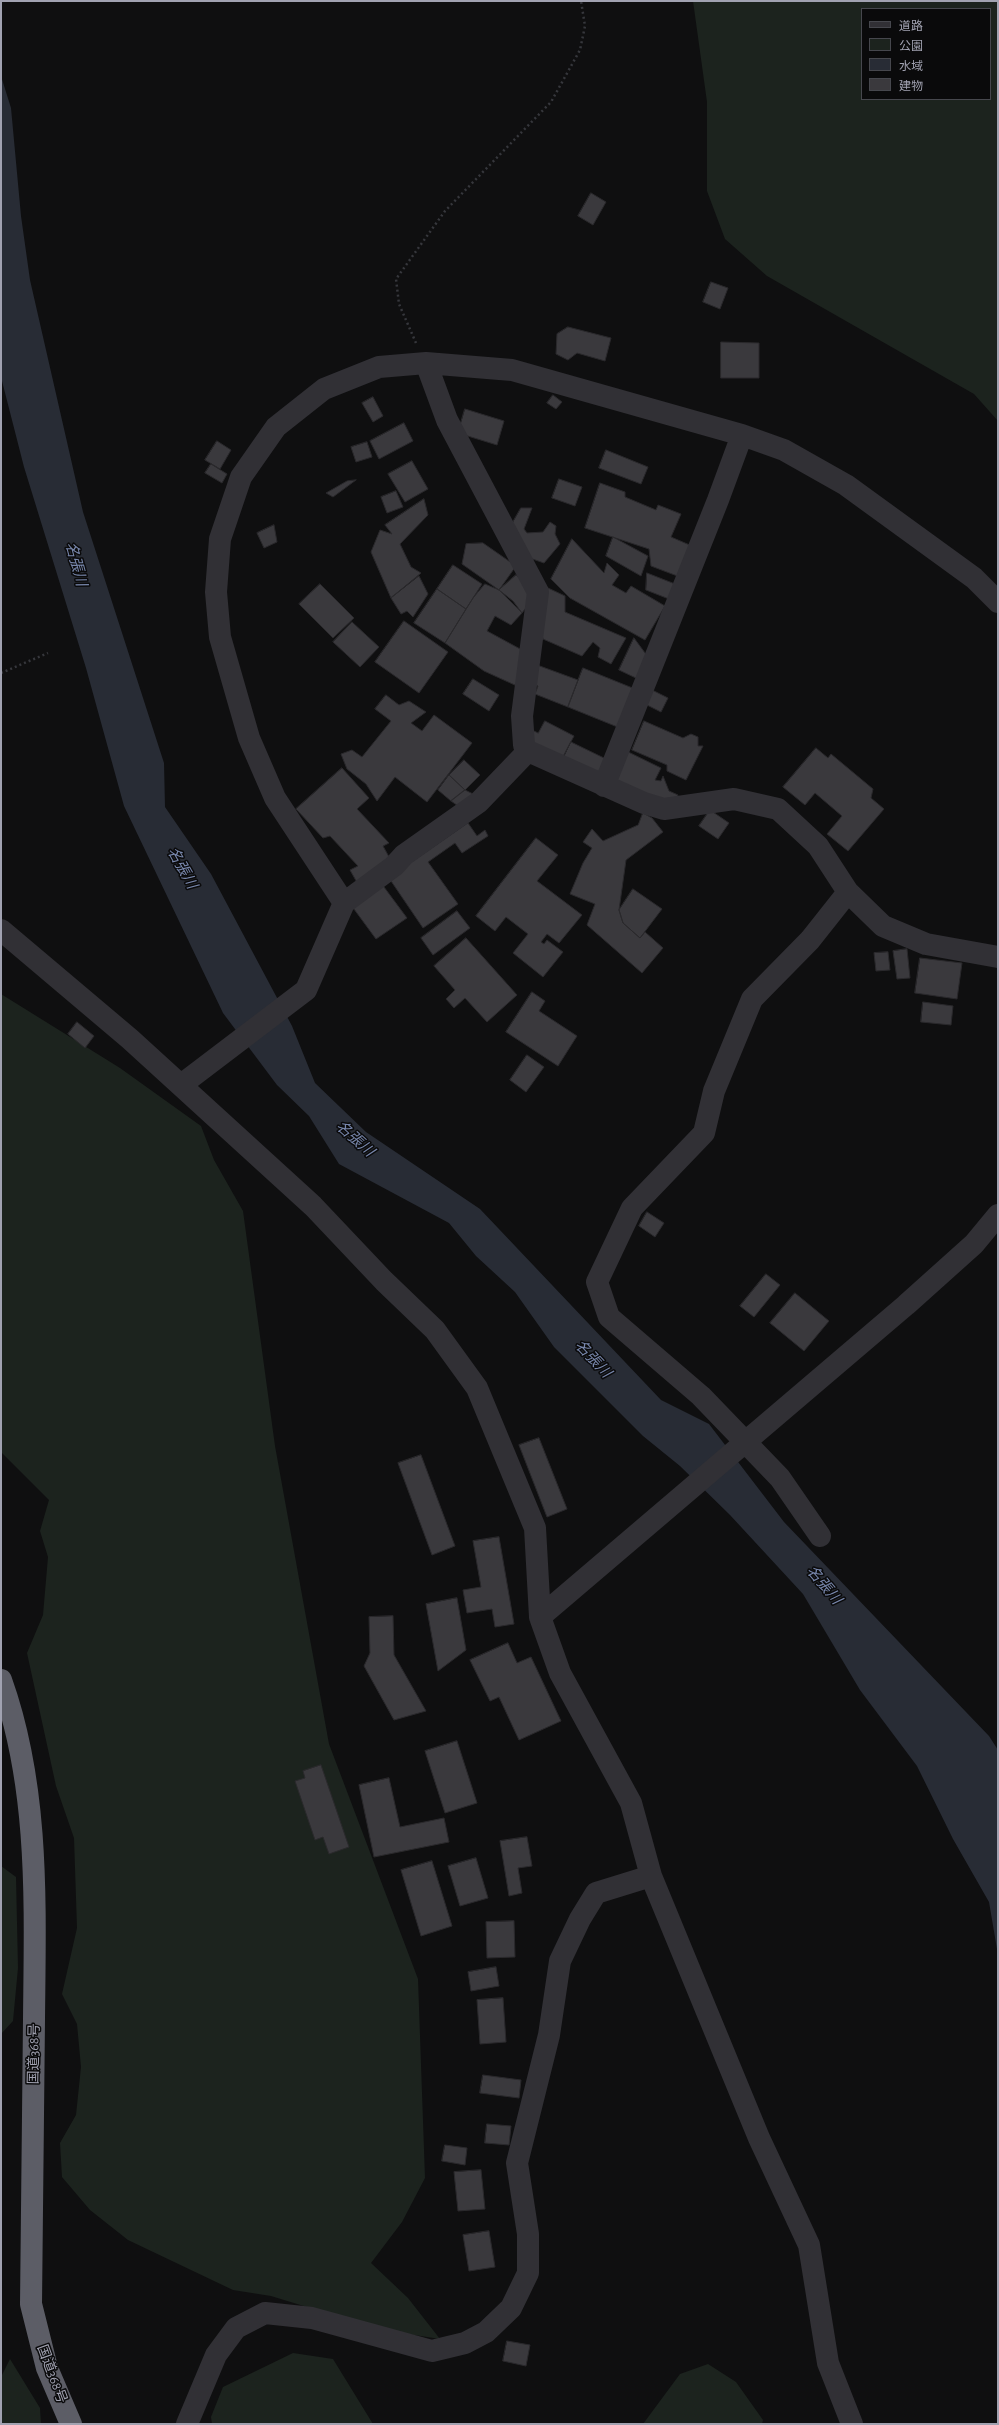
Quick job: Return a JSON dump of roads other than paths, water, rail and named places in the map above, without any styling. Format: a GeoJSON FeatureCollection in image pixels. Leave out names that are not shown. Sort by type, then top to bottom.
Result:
{"type":"FeatureCollection","features":[{"type":"Feature","properties":{"kind":"highway","name":"国道368号"},"geometry":{"type":"LineString","coordinates":[[1,1680],[12,1711],[31,1817],[36,1895],[31,2304],[47,2368],[71,2424]]}},
{"type":"Feature","properties":{"kind":"street"},"geometry":{"type":"LineString","coordinates":[[426,363],[447,420],[538,592],[522,716],[524,745],[528,750],[604,786],[644,803],[664,809],[734,799],[778,809],[818,846],[848,892],[883,926],[918,941],[998,956]]}},
{"type":"Feature","properties":{"kind":"street"},"geometry":{"type":"LineString","coordinates":[[344,903],[275,798],[249,738],[220,637],[216,592],[220,539],[240,477],[276,427],[324,389],[379,367],[426,363],[512,370],[742,436],[784,450],[846,485],[974,578],[998,602]]}},
{"type":"Feature","properties":{"kind":"street"},"geometry":{"type":"LineString","coordinates":[[604,786],[742,436]]}},
{"type":"Feature","properties":{"kind":"street"},"geometry":{"type":"LineString","coordinates":[[180,1085],[306,990],[344,903],[394,866],[404,855],[479,802],[528,750]]}},
{"type":"Feature","properties":{"kind":"street"},"geometry":{"type":"LineString","coordinates":[[820,1536],[780,1478],[701,1396],[610,1317],[598,1282],[632,1208],[704,1133],[714,1091],[752,999],[810,940],[848,892]]}},
{"type":"Feature","properties":{"kind":"street"},"geometry":{"type":"LineString","coordinates":[[1,930],[130,1039],[247,1148],[312,1206],[384,1281],[435,1330],[477,1388],[535,1528],[540,1617],[560,1673],[631,1803],[651,1876],[759,2138],[809,2245],[828,2363],[852,2424]]}},
{"type":"Feature","properties":{"kind":"street"},"geometry":{"type":"LineString","coordinates":[[540,1617],[912,1300],[974,1244],[998,1215]]}},
{"type":"Feature","properties":{"kind":"street"},"geometry":{"type":"LineString","coordinates":[[187,2424],[216,2355],[236,2328],[265,2313],[312,2318],[432,2351],[465,2343],[486,2332],[511,2308],[528,2273],[528,2234],[517,2163],[549,2035],[560,1961],[580,1920],[596,1893],[651,1876]]}},
{"type":"Feature","properties":{"kind":"water","name":"名張川"},"geometry":{"type":"Polygon","coordinates":[[[1,76],[11,108],[21,216],[30,280],[83,512],[164,763],[165,807],[211,874],[292,1026],[315,1083],[366,1132],[480,1209],[661,1400],[709,1424],[784,1522],[989,1736],[998,1750],[998,1955],[989,1902],[953,1839],[917,1766],[860,1690],[803,1594],[730,1515],[680,1466],[643,1436],[554,1347],[515,1292],[476,1256],[449,1223],[339,1164],[309,1116],[277,1085],[223,1013],[124,806],[86,668],[24,467],[2,381],[1,76]]]}}]}
